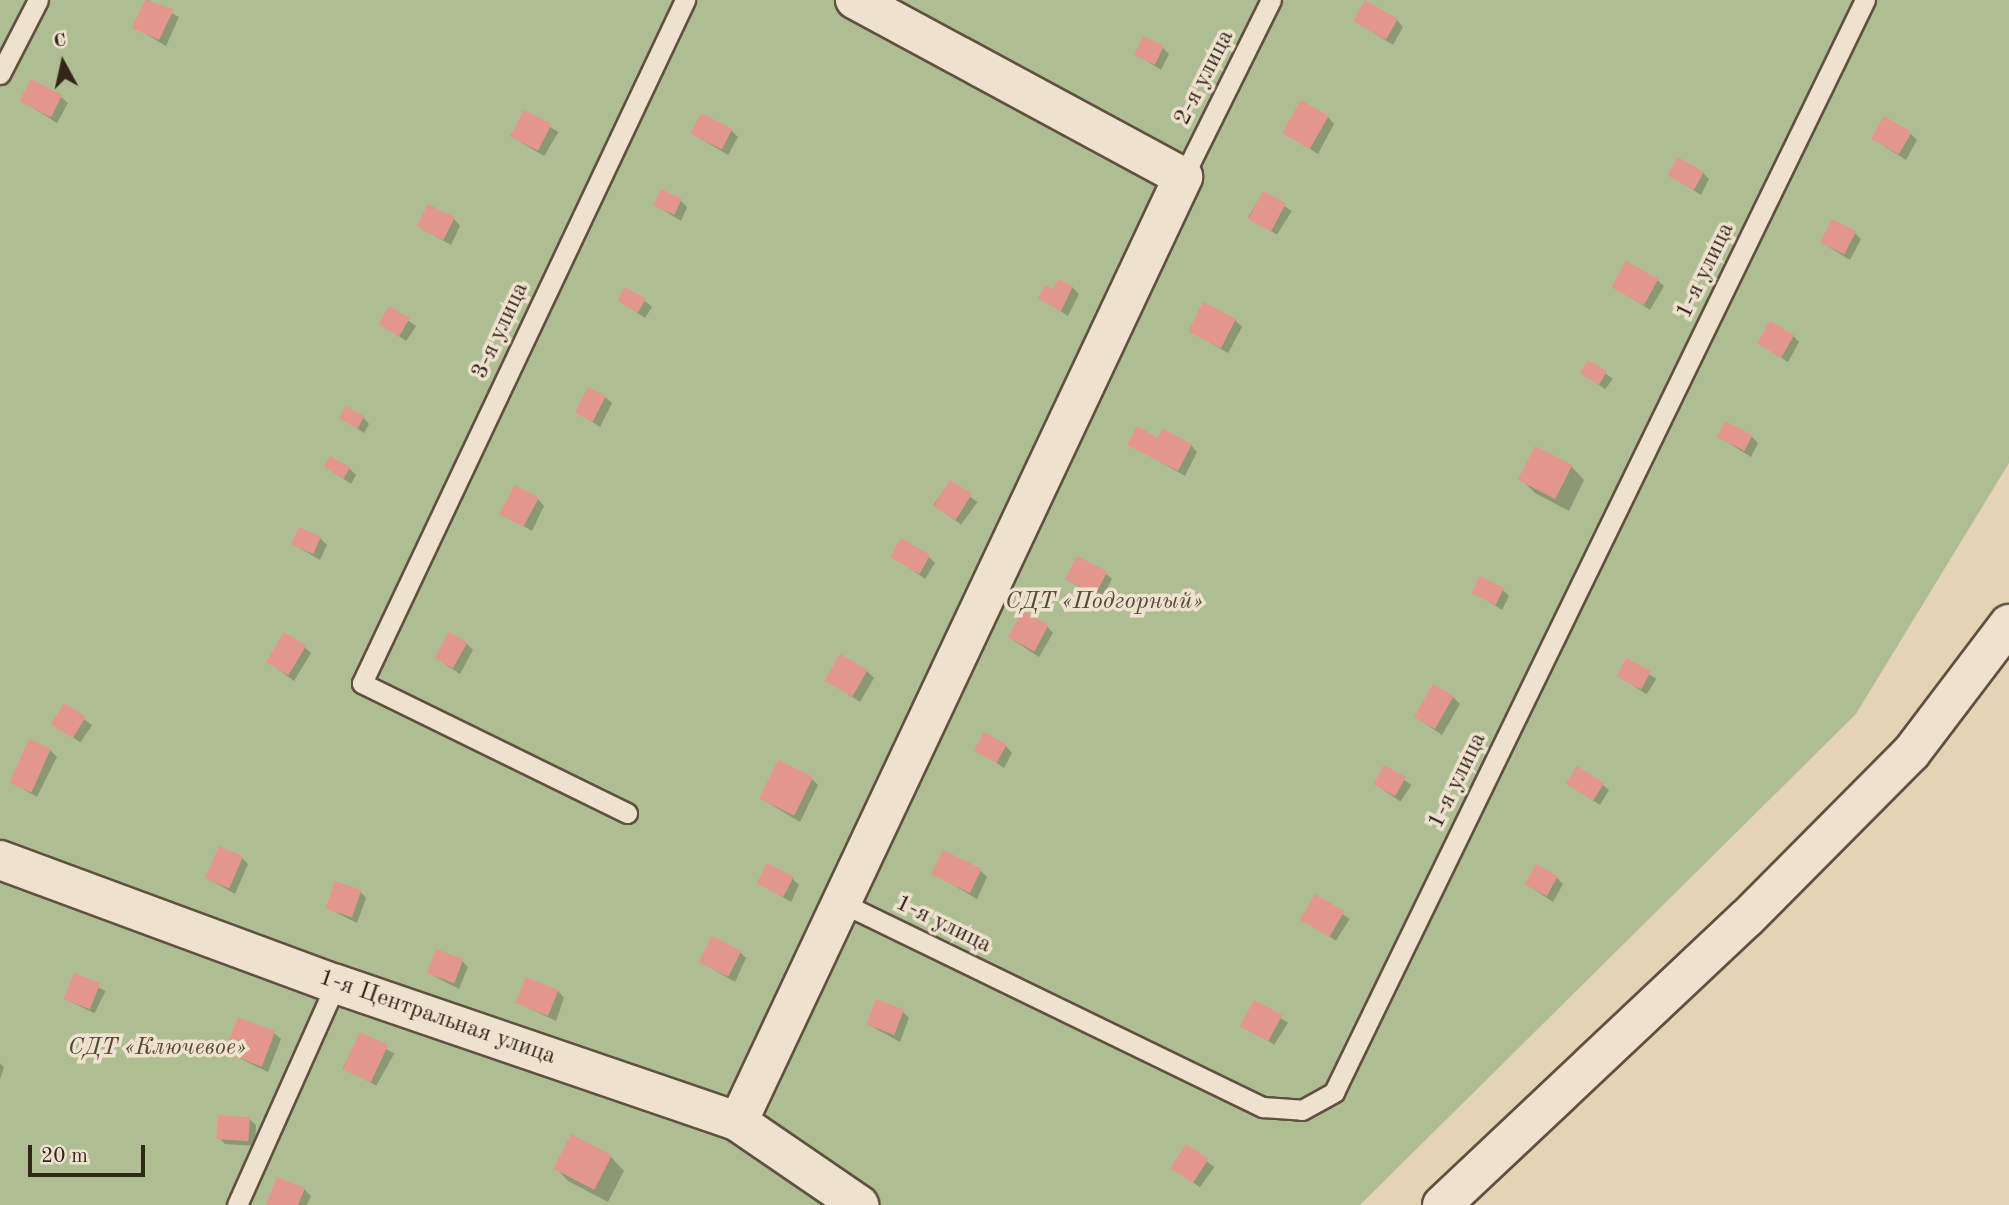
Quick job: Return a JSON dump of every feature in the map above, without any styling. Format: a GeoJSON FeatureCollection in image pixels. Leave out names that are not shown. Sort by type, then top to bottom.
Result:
{"type":"FeatureCollection","features":[{"type":"Feature","properties":{"kind":"street"},"geometry":{"type":"LineString","coordinates":[[738,1122],[1182,177],[855,0]]}},
{"type":"Feature","properties":{"kind":"street"},"geometry":{"type":"LineString","coordinates":[[1442,1205],[1747,918],[1911,752],[2009,624]]}},
{"type":"Feature","properties":{"kind":"street","name":"1-я Центральная улица"},"geometry":{"type":"LineString","coordinates":[[0,860],[336,984],[738,1122],[859,1205]]}},
{"type":"Feature","properties":{"kind":"lane"},"geometry":{"type":"LineString","coordinates":[[0,74],[38,0]]}},
{"type":"Feature","properties":{"kind":"lane","name":"3-я улица"},"geometry":{"type":"LineString","coordinates":[[627,813],[362,683],[685,0]]}},
{"type":"Feature","properties":{"kind":"lane","name":"2-я улица"},"geometry":{"type":"LineString","coordinates":[[1182,177],[1271,0]]}},
{"type":"Feature","properties":{"kind":"lane","name":"1-я улица"},"geometry":{"type":"LineString","coordinates":[[840,902],[1263,1107],[1302,1110],[1334,1092],[1865,0]]}},
{"type":"Feature","properties":{"kind":"lane"},"geometry":{"type":"LineString","coordinates":[[237,1205],[336,984]]}},
{"type":"Feature","properties":{"kind":"green space","name":"СДТ «Подгорный»"},"geometry":{"type":"Polygon","coordinates":[[[0,0],[2009,0],[2009,463],[1856,714],[1360,1205],[0,1205],[0,0]]]}},
{"type":"Feature","properties":{"kind":"building"},"geometry":{"type":"Polygon","coordinates":[[[145,0],[174,9],[159,40],[132,28],[145,0]]]}},
{"type":"Feature","properties":{"kind":"building"},"geometry":{"type":"Polygon","coordinates":[[[1365,0],[1398,19],[1386,40],[1353,21],[1365,0]]]}},
{"type":"Feature","properties":{"kind":"building"},"geometry":{"type":"Polygon","coordinates":[[[1143,36],[1164,46],[1155,65],[1134,55],[1143,36]]]}},
{"type":"Feature","properties":{"kind":"building"},"geometry":{"type":"Polygon","coordinates":[[[31,79],[62,95],[51,117],[20,101],[31,79]]]}},
{"type":"Feature","properties":{"kind":"building"},"geometry":{"type":"Polygon","coordinates":[[[1301,100],[1329,116],[1310,149],[1282,133],[1301,100]]]}},
{"type":"Feature","properties":{"kind":"building"},"geometry":{"type":"Polygon","coordinates":[[[524,110],[552,124],[538,151],[510,137],[524,110]]]}},
{"type":"Feature","properties":{"kind":"building"},"geometry":{"type":"Polygon","coordinates":[[[701,113],[732,129],[722,149],[691,133],[701,113]]]}},
{"type":"Feature","properties":{"kind":"building"},"geometry":{"type":"Polygon","coordinates":[[[1884,116],[1912,132],[1899,155],[1871,139],[1884,116]]]}},
{"type":"Feature","properties":{"kind":"building"},"geometry":{"type":"Polygon","coordinates":[[[1678,157],[1704,172],[1693,190],[1668,175],[1678,157]]]}},
{"type":"Feature","properties":{"kind":"building"},"geometry":{"type":"Polygon","coordinates":[[[661,189],[682,199],[674,215],[653,205],[661,189]]]}},
{"type":"Feature","properties":{"kind":"building"},"geometry":{"type":"Polygon","coordinates":[[[1263,191],[1286,203],[1271,231],[1248,219],[1263,191]]]}},
{"type":"Feature","properties":{"kind":"building"},"geometry":{"type":"Polygon","coordinates":[[[428,204],[455,218],[443,240],[417,226],[428,204]]]}},
{"type":"Feature","properties":{"kind":"building"},"geometry":{"type":"Polygon","coordinates":[[[1832,219],[1856,231],[1844,254],[1820,242],[1832,219]]]}},
{"type":"Feature","properties":{"kind":"building"},"geometry":{"type":"Polygon","coordinates":[[[1626,261],[1658,279],[1644,305],[1611,287],[1626,261]]]}},
{"type":"Feature","properties":{"kind":"building"},"geometry":{"type":"Polygon","coordinates":[[[1058,279],[1073,286],[1061,311],[1038,299],[1045,285],[1053,289],[1058,279]]]}},
{"type":"Feature","properties":{"kind":"building"},"geometry":{"type":"Polygon","coordinates":[[[625,287],[646,299],[638,313],[617,301],[625,287]]]}},
{"type":"Feature","properties":{"kind":"building"},"geometry":{"type":"Polygon","coordinates":[[[1203,302],[1236,319],[1221,348],[1188,331],[1203,302]]]}},
{"type":"Feature","properties":{"kind":"building"},"geometry":{"type":"Polygon","coordinates":[[[389,306],[410,318],[399,336],[378,324],[389,306]]]}},
{"type":"Feature","properties":{"kind":"building"},"geometry":{"type":"Polygon","coordinates":[[[1770,321],[1794,335],[1781,358],[1757,344],[1770,321]]]}},
{"type":"Feature","properties":{"kind":"building"},"geometry":{"type":"Polygon","coordinates":[[[1588,360],[1607,371],[1599,385],[1580,374],[1588,360]]]}},
{"type":"Feature","properties":{"kind":"building"},"geometry":{"type":"Polygon","coordinates":[[[588,387],[606,396],[593,422],[575,413],[588,387]]]}},
{"type":"Feature","properties":{"kind":"building"},"geometry":{"type":"Polygon","coordinates":[[[346,406],[364,416],[358,428],[339,418],[346,406]]]}},
{"type":"Feature","properties":{"kind":"building"},"geometry":{"type":"Polygon","coordinates":[[[1725,421],[1753,435],[1744,451],[1717,437],[1725,421]]]}},
{"type":"Feature","properties":{"kind":"building"},"geometry":{"type":"Polygon","coordinates":[[[1137,426],[1158,438],[1163,429],[1192,444],[1178,471],[1127,445],[1137,426]]]}},
{"type":"Feature","properties":{"kind":"building"},"geometry":{"type":"Polygon","coordinates":[[[1535,446],[1572,465],[1555,499],[1518,480],[1535,446]]]}},
{"type":"Feature","properties":{"kind":"building"},"geometry":{"type":"Polygon","coordinates":[[[330,456],[350,467],[344,479],[324,467],[330,456]]]}},
{"type":"Feature","properties":{"kind":"building"},"geometry":{"type":"Polygon","coordinates":[[[950,480],[972,494],[956,520],[934,506],[950,480]]]}},
{"type":"Feature","properties":{"kind":"building"},"geometry":{"type":"Polygon","coordinates":[[[515,485],[539,498],[523,527],[500,514],[515,485]]]}},
{"type":"Feature","properties":{"kind":"building"},"geometry":{"type":"Polygon","coordinates":[[[299,527],[321,537],[313,554],[291,544],[299,527]]]}},
{"type":"Feature","properties":{"kind":"building"},"geometry":{"type":"Polygon","coordinates":[[[901,538],[930,555],[919,574],[890,557],[901,538]]]}},
{"type":"Feature","properties":{"kind":"building"},"geometry":{"type":"Polygon","coordinates":[[[1077,556],[1107,571],[1095,595],[1065,579],[1077,556]]]}},
{"type":"Feature","properties":{"kind":"building"},"geometry":{"type":"Polygon","coordinates":[[[1480,576],[1504,588],[1495,605],[1471,593],[1480,576]]]}},
{"type":"Feature","properties":{"kind":"building"},"geometry":{"type":"Polygon","coordinates":[[[1022,611],[1048,625],[1034,652],[1008,637],[1022,611]]]}},
{"type":"Feature","properties":{"kind":"building"},"geometry":{"type":"Polygon","coordinates":[[[284,632],[306,645],[288,675],[266,662],[284,632]]]}},
{"type":"Feature","properties":{"kind":"building"},"geometry":{"type":"Polygon","coordinates":[[[449,632],[467,642],[453,668],[434,658],[449,632]]]}},
{"type":"Feature","properties":{"kind":"building"},"geometry":{"type":"Polygon","coordinates":[[[840,654],[868,670],[852,697],[824,681],[840,654]]]}},
{"type":"Feature","properties":{"kind":"building"},"geometry":{"type":"Polygon","coordinates":[[[1626,658],[1651,671],[1641,689],[1616,677],[1626,658]]]}},
{"type":"Feature","properties":{"kind":"building"},"geometry":{"type":"Polygon","coordinates":[[[1433,684],[1454,696],[1435,729],[1414,717],[1433,684]]]}},
{"type":"Feature","properties":{"kind":"building"},"geometry":{"type":"Polygon","coordinates":[[[64,703],[86,717],[73,738],[51,724],[64,703]]]}},
{"type":"Feature","properties":{"kind":"building"},"geometry":{"type":"Polygon","coordinates":[[[984,732],[1007,745],[997,763],[974,750],[984,732]]]}},
{"type":"Feature","properties":{"kind":"building"},"geometry":{"type":"Polygon","coordinates":[[[29,739],[51,749],[31,793],[9,783],[29,739]]]}},
{"type":"Feature","properties":{"kind":"building"},"geometry":{"type":"Polygon","coordinates":[[[778,760],[813,777],[794,816],[759,799],[778,760]]]}},
{"type":"Feature","properties":{"kind":"building"},"geometry":{"type":"Polygon","coordinates":[[[1384,765],[1406,777],[1395,796],[1373,784],[1384,765]]]}},
{"type":"Feature","properties":{"kind":"building"},"geometry":{"type":"Polygon","coordinates":[[[1577,766],[1604,783],[1593,801],[1566,784],[1577,766]]]}},
{"type":"Feature","properties":{"kind":"building"},"geometry":{"type":"Polygon","coordinates":[[[219,846],[243,856],[229,888],[205,878],[219,846]]]}},
{"type":"Feature","properties":{"kind":"building"},"geometry":{"type":"Polygon","coordinates":[[[943,850],[982,869],[970,893],[931,874],[943,850]]]}},
{"type":"Feature","properties":{"kind":"building"},"geometry":{"type":"Polygon","coordinates":[[[767,863],[794,877],[783,897],[757,883],[767,863]]]}},
{"type":"Feature","properties":{"kind":"building"},"geometry":{"type":"Polygon","coordinates":[[[1536,864],[1558,876],[1547,896],[1525,884],[1536,864]]]}},
{"type":"Feature","properties":{"kind":"building"},"geometry":{"type":"Polygon","coordinates":[[[335,881],[361,890],[352,918],[326,908],[335,881]]]}},
{"type":"Feature","properties":{"kind":"building"},"geometry":{"type":"Polygon","coordinates":[[[1315,894],[1344,911],[1329,937],[1300,920],[1315,894]]]}},
{"type":"Feature","properties":{"kind":"building"},"geometry":{"type":"Polygon","coordinates":[[[712,936],[741,951],[728,977],[699,962],[712,936]]]}},
{"type":"Feature","properties":{"kind":"building"},"geometry":{"type":"Polygon","coordinates":[[[436,949],[463,959],[454,983],[427,973],[436,949]]]}},
{"type":"Feature","properties":{"kind":"building"},"geometry":{"type":"Polygon","coordinates":[[[74,973],[100,983],[90,1009],[64,999],[74,973]]]}},
{"type":"Feature","properties":{"kind":"building"},"geometry":{"type":"Polygon","coordinates":[[[526,977],[558,990],[548,1016],[516,1003],[526,977]]]}},
{"type":"Feature","properties":{"kind":"building"},"geometry":{"type":"Polygon","coordinates":[[[876,999],[904,1010],[894,1035],[866,1024],[876,999]]]}},
{"type":"Feature","properties":{"kind":"building"},"geometry":{"type":"Polygon","coordinates":[[[1254,1000],[1282,1015],[1268,1042],[1240,1026],[1254,1000]]]}},
{"type":"Feature","properties":{"kind":"building"},"geometry":{"type":"Polygon","coordinates":[[[238,1017],[275,1031],[262,1067],[224,1052],[238,1017]]]}},
{"type":"Feature","properties":{"kind":"building"},"geometry":{"type":"Polygon","coordinates":[[[360,1032],[388,1045],[371,1082],[343,1069],[360,1032]]]}},
{"type":"Feature","properties":{"kind":"building"},"geometry":{"type":"Polygon","coordinates":[[[218,1115],[250,1117],[248,1141],[216,1139],[218,1115]]]}},
{"type":"Feature","properties":{"kind":"building"},"geometry":{"type":"Polygon","coordinates":[[[571,1134],[612,1155],[594,1190],[553,1169],[571,1134]]]}},
{"type":"Feature","properties":{"kind":"building"},"geometry":{"type":"Polygon","coordinates":[[[1186,1144],[1209,1159],[1193,1183],[1170,1168],[1186,1144]]]}},
{"type":"Feature","properties":{"kind":"building"},"geometry":{"type":"Polygon","coordinates":[[[277,1177],[305,1188],[298,1205],[266,1205],[277,1177]]]}},
{"type":"Feature","properties":{"kind":"park label","name":"СДТ «Ключевое»"},"geometry":{"type":"Point","coordinates":[157,1049]}}]}
